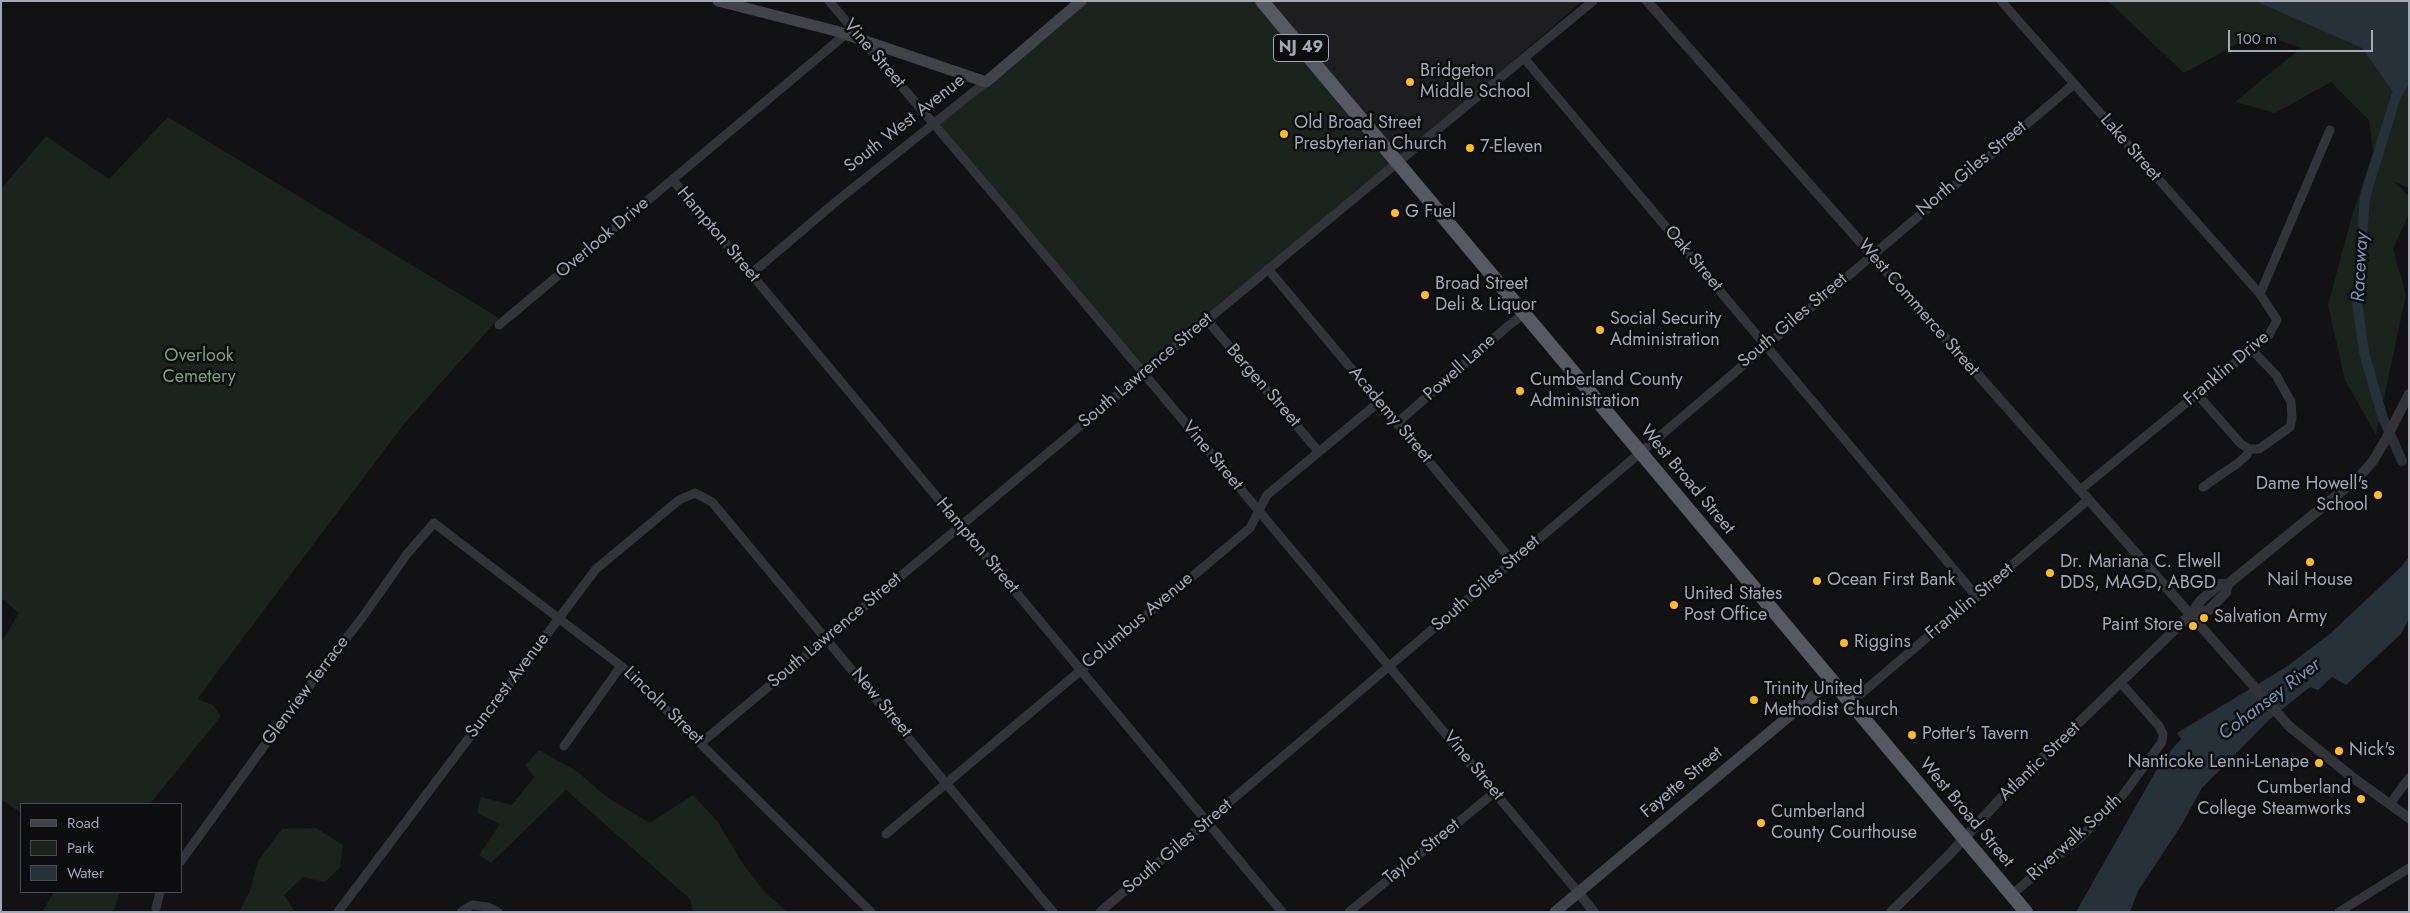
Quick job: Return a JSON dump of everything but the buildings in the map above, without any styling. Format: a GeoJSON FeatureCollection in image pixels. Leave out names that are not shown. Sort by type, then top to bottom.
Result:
{"type":"FeatureCollection","features":[{"type":"Feature","properties":{"kind":"highway","name":"West Broad Street"},"geometry":{"type":"LineString","coordinates":[[1262,1],[2024,911]]}},
{"type":"Feature","properties":{"kind":"main road"},"geometry":{"type":"LineString","coordinates":[[718,1],[846,34],[986,82]]}},
{"type":"Feature","properties":{"kind":"main road","name":"South West Avenue"},"geometry":{"type":"LineString","coordinates":[[986,82],[1081,1]]}},
{"type":"Feature","properties":{"kind":"main road","name":"Fayette Street"},"geometry":{"type":"LineString","coordinates":[[1554,912],[1831,680]]}},
{"type":"Feature","properties":{"kind":"street","name":"Vine Street"},"geometry":{"type":"LineString","coordinates":[[829,1],[1496,792],[1594,912]]}},
{"type":"Feature","properties":{"kind":"street","name":"South Lawrence Street"},"geometry":{"type":"LineString","coordinates":[[701,743],[1206,320],[1593,1]]}},
{"type":"Feature","properties":{"kind":"street","name":"West Commerce Street"},"geometry":{"type":"LineString","coordinates":[[1647,1],[2088,500],[2192,614],[2282,718],[2308,743],[2409,818]]}},
{"type":"Feature","properties":{"kind":"street","name":"Lake Street"},"geometry":{"type":"LineString","coordinates":[[2001,1],[2260,294]]}},
{"type":"Feature","properties":{"kind":"street","name":"Overlook Drive"},"geometry":{"type":"LineString","coordinates":[[498,325],[846,34]]}},
{"type":"Feature","properties":{"kind":"street","name":"Oak Street"},"geometry":{"type":"LineString","coordinates":[[1524,58],[1977,597]]}},
{"type":"Feature","properties":{"kind":"street","name":"South West Avenue"},"geometry":{"type":"LineString","coordinates":[[751,274],[838,200],[986,82]]}},
{"type":"Feature","properties":{"kind":"street","name":"North Giles Street"},"geometry":{"type":"LineString","coordinates":[[1871,255],[2074,84]]}},
{"type":"Feature","properties":{"kind":"street"},"geometry":{"type":"LineString","coordinates":[[2260,294],[2330,130]]}},
{"type":"Feature","properties":{"kind":"street","name":"Hampton Street"},"geometry":{"type":"LineString","coordinates":[[673,180],[1282,912]]}},
{"type":"Feature","properties":{"kind":"street","name":"South Giles Street"},"geometry":{"type":"LineString","coordinates":[[1100,912],[1871,255]]}},
{"type":"Feature","properties":{"kind":"street","name":"Academy Street"},"geometry":{"type":"LineString","coordinates":[[1268,269],[1512,560]]}},
{"type":"Feature","properties":{"kind":"street","name":"Franklin Drive"},"geometry":{"type":"LineString","coordinates":[[2080,490],[2272,331],[2277,320],[2260,294]]}},
{"type":"Feature","properties":{"kind":"street","name":"Powell Lane"},"geometry":{"type":"LineString","coordinates":[[1397,423],[1524,314]]}},
{"type":"Feature","properties":{"kind":"street","name":"Bergen Street"},"geometry":{"type":"LineString","coordinates":[[1206,320],[1319,452]]}},
{"type":"Feature","properties":{"kind":"street"},"geometry":{"type":"LineString","coordinates":[[2198,394],[2241,444],[2248,449],[2259,449],[2290,427],[2292,418],[2291,402],[2280,381],[2251,349]]}},
{"type":"Feature","properties":{"kind":"street","name":"Atlantic Street"},"geometry":{"type":"LineString","coordinates":[[1891,912],[1964,839],[2003,796],[2192,614],[2201,600],[2220,584],[2228,584],[2358,478],[2373,461],[2409,394]]}},
{"type":"Feature","properties":{"kind":"street","name":"Columbus Avenue"},"geometry":{"type":"LineString","coordinates":[[886,834],[1250,528],[1267,495],[1379,402]]}},
{"type":"Feature","properties":{"kind":"street"},"geometry":{"type":"LineString","coordinates":[[2203,487],[2238,463],[2247,455],[2248,449]]}},
{"type":"Feature","properties":{"kind":"street","name":"Suncrest Avenue"},"geometry":{"type":"LineString","coordinates":[[338,912],[596,569],[679,500],[695,493],[706,497]]}},
{"type":"Feature","properties":{"kind":"street","name":"New Street"},"geometry":{"type":"LineString","coordinates":[[706,497],[1054,912]]}},
{"type":"Feature","properties":{"kind":"street","name":"Franklin Street"},"geometry":{"type":"LineString","coordinates":[[1850,703],[1977,597],[2088,500]]}},
{"type":"Feature","properties":{"kind":"street","name":"Lincoln Street"},"geometry":{"type":"LineString","coordinates":[[434,523],[621,666],[872,912]]}},
{"type":"Feature","properties":{"kind":"street","name":"Glenview Terrace"},"geometry":{"type":"LineString","coordinates":[[182,860],[285,717],[362,618],[407,554],[434,523]]}},
{"type":"Feature","properties":{"kind":"street"},"geometry":{"type":"LineString","coordinates":[[564,746],[621,666]]}},
{"type":"Feature","properties":{"kind":"street","name":"Riverwalk South"},"geometry":{"type":"LineString","coordinates":[[2011,895],[2081,837],[2123,795],[2162,742],[2163,734],[2159,726],[2120,683]]}},
{"type":"Feature","properties":{"kind":"street"},"geometry":{"type":"LineString","coordinates":[[2390,804],[2409,778]]}},
{"type":"Feature","properties":{"kind":"street","name":"Taylor Street"},"geometry":{"type":"LineString","coordinates":[[1349,912],[1496,792]]}},
{"type":"Feature","properties":{"kind":"street"},"geometry":{"type":"LineString","coordinates":[[2338,912],[2409,868]]}},
{"type":"Feature","properties":{"kind":"street"},"geometry":{"type":"LineString","coordinates":[[156,908],[160,893]]}},
{"type":"Feature","properties":{"kind":"street"},"geometry":{"type":"LineString","coordinates":[[461,912],[472,905],[488,906],[498,912]]}},
{"type":"Feature","properties":{"kind":"shaded area","name":"Bridgeton Middle School"},"geometry":{"type":"Polygon","coordinates":[[[1263,1],[1582,1],[1397,162],[1263,1]]]}},
{"type":"Feature","properties":{"kind":"green space"},"geometry":{"type":"Polygon","coordinates":[[[1081,1],[1262,1],[1397,162],[1143,373],[934,124],[1081,1]]]}},
{"type":"Feature","properties":{"kind":"green space"},"geometry":{"type":"Polygon","coordinates":[[[2108,1],[2409,1],[2409,188],[2393,181],[2409,196],[2409,213],[2393,249],[2406,295],[2376,435],[2345,380],[2328,305],[2351,219],[2373,152],[2369,120],[2331,82],[2275,113],[2235,102],[2301,48],[2257,33],[2184,73],[2108,1]]]}},
{"type":"Feature","properties":{"kind":"green space","name":"Overlook Cemetery"},"geometry":{"type":"Polygon","coordinates":[[[168,117],[499,318],[404,424],[197,699],[213,705],[221,716],[151,803],[20,803],[20,812],[1,799],[1,643],[19,613],[1,598],[1,189],[46,136],[109,179],[168,117]]]}},
{"type":"Feature","properties":{"kind":"green space"},"geometry":{"type":"Polygon","coordinates":[[[539,750],[578,772],[608,798],[650,823],[693,795],[718,822],[743,864],[763,890],[787,912],[693,912],[690,899],[566,790],[491,863],[479,855],[500,824],[477,813],[481,797],[512,805],[534,777],[525,765],[539,750]]]}},
{"type":"Feature","properties":{"kind":"green space"},"geometry":{"type":"Polygon","coordinates":[[[316,828],[343,845],[340,867],[325,882],[303,877],[284,895],[295,912],[239,912],[250,891],[258,861],[282,829],[316,828]]]}},
{"type":"Feature","properties":{"kind":"green space"},"geometry":{"type":"Polygon","coordinates":[[[53,893],[120,893],[114,910],[107,912],[42,912],[53,893]]]}},
{"type":"Feature","properties":{"kind":"water"},"geometry":{"type":"Polygon","coordinates":[[[2255,1],[2409,1],[2409,74],[2396,96],[2362,48],[2255,1]]]}},
{"type":"Feature","properties":{"kind":"water","name":"Cohansey River"},"geometry":{"type":"Polygon","coordinates":[[[2409,557],[2409,618],[2401,634],[2346,685],[2332,677],[2318,690],[2310,687],[2270,719],[2202,788],[2181,826],[2138,891],[2130,912],[2076,912],[2161,762],[2181,739],[2177,733],[2286,667],[2331,633],[2401,567],[2409,557]]]}},
{"type":"Feature","properties":{"kind":"waterway","name":"Raceway"},"geometry":{"type":"LineString","coordinates":[[2402,461],[2383,418],[2374,388],[2364,352],[2357,302],[2365,197],[2396,96],[2409,74]]}},
{"type":"Feature","properties":{"kind":"place","name":"Bridgeton Middle School"},"geometry":{"type":"Point","coordinates":[1410,82]}},
{"type":"Feature","properties":{"kind":"place","name":"Old Broad Street Presbyterian Church"},"geometry":{"type":"Point","coordinates":[1284,134]}},
{"type":"Feature","properties":{"kind":"place","name":"7-Eleven"},"geometry":{"type":"Point","coordinates":[1470,148]}},
{"type":"Feature","properties":{"kind":"place","name":"G Fuel"},"geometry":{"type":"Point","coordinates":[1395,213]}},
{"type":"Feature","properties":{"kind":"place","name":"Broad Street Deli & Liquor"},"geometry":{"type":"Point","coordinates":[1425,295]}},
{"type":"Feature","properties":{"kind":"place","name":"Social Security Administration"},"geometry":{"type":"Point","coordinates":[1600,330]}},
{"type":"Feature","properties":{"kind":"place","name":"Cumberland County Administration"},"geometry":{"type":"Point","coordinates":[1520,391]}},
{"type":"Feature","properties":{"kind":"place","name":"Dame Howell's School"},"geometry":{"type":"Point","coordinates":[2378,495]}},
{"type":"Feature","properties":{"kind":"place","name":"Nail House"},"geometry":{"type":"Point","coordinates":[2310,562]}},
{"type":"Feature","properties":{"kind":"place","name":"Dr. Mariana C. Elwell DDS, MAGD, ABGD"},"geometry":{"type":"Point","coordinates":[2050,573]}},
{"type":"Feature","properties":{"kind":"place","name":"Ocean First Bank"},"geometry":{"type":"Point","coordinates":[1817,581]}},
{"type":"Feature","properties":{"kind":"place","name":"United States Post Office"},"geometry":{"type":"Point","coordinates":[1674,605]}},
{"type":"Feature","properties":{"kind":"place","name":"Salvation Army"},"geometry":{"type":"Point","coordinates":[2204,618]}},
{"type":"Feature","properties":{"kind":"place","name":"Paint Store"},"geometry":{"type":"Point","coordinates":[2193,626]}},
{"type":"Feature","properties":{"kind":"place","name":"Riggins"},"geometry":{"type":"Point","coordinates":[1844,643]}},
{"type":"Feature","properties":{"kind":"place","name":"Trinity United Methodist Church"},"geometry":{"type":"Point","coordinates":[1754,700]}},
{"type":"Feature","properties":{"kind":"place","name":"Potter's Tavern"},"geometry":{"type":"Point","coordinates":[1912,735]}},
{"type":"Feature","properties":{"kind":"place","name":"Nick's"},"geometry":{"type":"Point","coordinates":[2339,751]}},
{"type":"Feature","properties":{"kind":"place","name":"Nanticoke Lenni-Lenape"},"geometry":{"type":"Point","coordinates":[2319,763]}},
{"type":"Feature","properties":{"kind":"place","name":"Cumberland College Steamworks"},"geometry":{"type":"Point","coordinates":[2361,799]}},
{"type":"Feature","properties":{"kind":"place","name":"Cumberland County Courthouse"},"geometry":{"type":"Point","coordinates":[1761,823]}}]}
